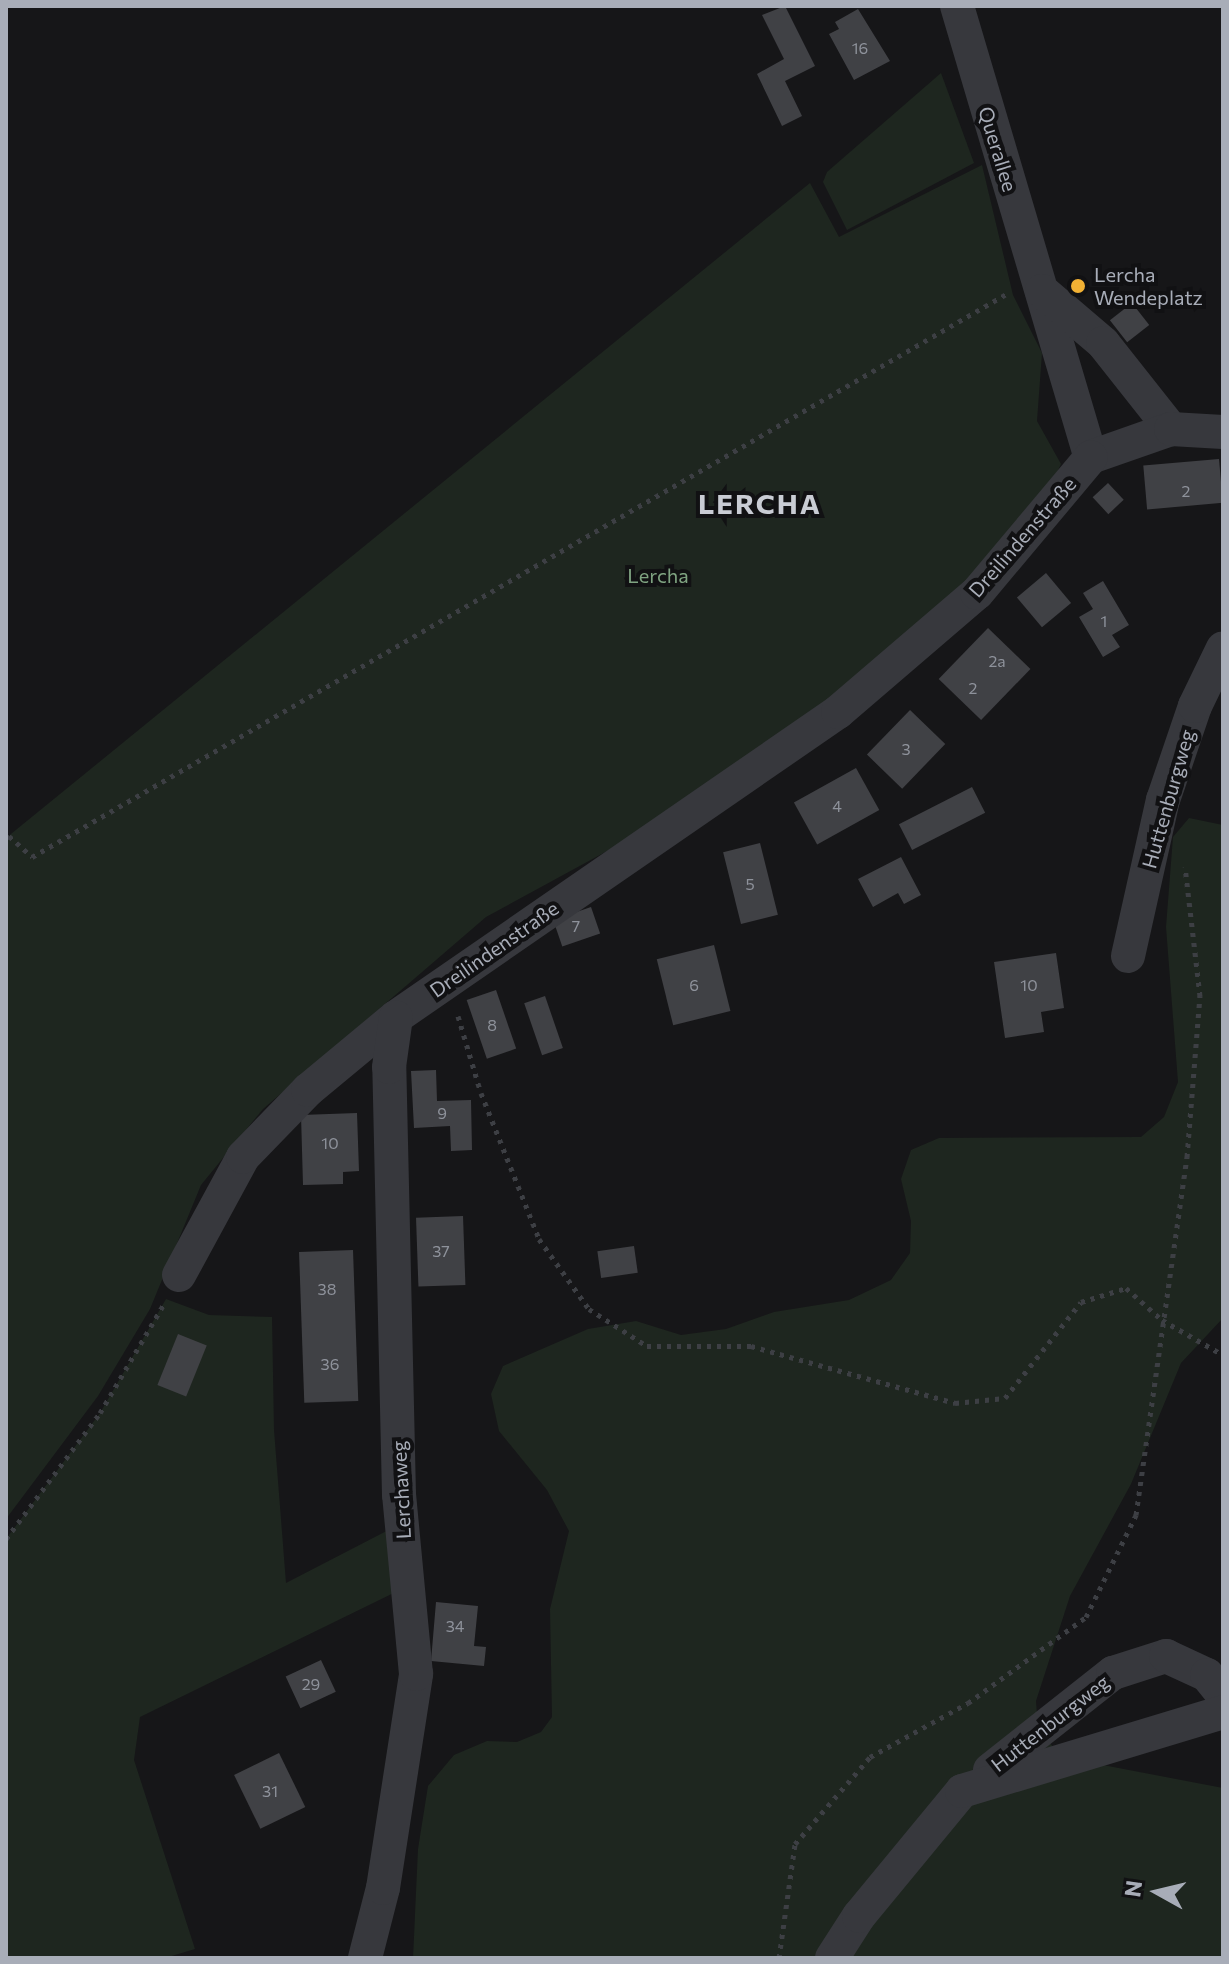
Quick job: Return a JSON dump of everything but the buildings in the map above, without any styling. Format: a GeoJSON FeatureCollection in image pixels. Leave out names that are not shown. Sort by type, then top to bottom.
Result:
{"type":"FeatureCollection","features":[{"type":"Feature","properties":{"kind":"street","name":"Querallee"},"geometry":{"type":"LineString","coordinates":[[957,6],[1091,457]]}},
{"type":"Feature","properties":{"kind":"street"},"geometry":{"type":"LineString","coordinates":[[1040,284],[1103,343],[1171,429]]}},
{"type":"Feature","properties":{"kind":"street"},"geometry":{"type":"LineString","coordinates":[[1091,457],[1171,429],[1223,432]]}},
{"type":"Feature","properties":{"kind":"street","name":"Dreilindenstraße"},"geometry":{"type":"LineString","coordinates":[[179,1275],[243,1157],[308,1090],[396,1017],[838,712],[977,593],[1091,457]]}},
{"type":"Feature","properties":{"kind":"street","name":"Huttenburgweg"},"geometry":{"type":"LineString","coordinates":[[1128,956],[1163,800],[1195,706],[1223,648]]}},
{"type":"Feature","properties":{"kind":"street","name":"Lerchaweg"},"geometry":{"type":"LineString","coordinates":[[365,1958],[383,1888],[416,1674],[399,1495],[389,1067],[396,1017]]}},
{"type":"Feature","properties":{"kind":"street","name":"Huttenburgweg"},"geometry":{"type":"LineString","coordinates":[[832,1958],[859,1916],[962,1791],[1072,1710],[1113,1673],[1166,1656],[1207,1675],[1223,1695]]}},
{"type":"Feature","properties":{"kind":"street","name":"Huttenburgweg"},"geometry":{"type":"LineString","coordinates":[[962,1791],[1223,1712]]}},
{"type":"Feature","properties":{"kind":"path"},"geometry":{"type":"LineString","coordinates":[[6,838],[32,857],[1040,284]]}},
{"type":"Feature","properties":{"kind":"path"},"geometry":{"type":"LineString","coordinates":[[779,1958],[795,1844],[870,1757],[968,1703],[1086,1617],[1136,1515],[1187,1157],[1200,996],[1182,853]]}},
{"type":"Feature","properties":{"kind":"path"},"geometry":{"type":"LineString","coordinates":[[447,981],[481,1093],[539,1239],[589,1309],[647,1346],[751,1346],[955,1403],[1005,1398],[1081,1302],[1126,1288],[1162,1320],[1223,1355]]}},
{"type":"Feature","properties":{"kind":"path"},"geometry":{"type":"LineString","coordinates":[[6,1539],[100,1413],[143,1346],[179,1275]]}},
{"type":"Feature","properties":{"kind":"green space"},"geometry":{"type":"Polygon","coordinates":[[[941,73],[974,163],[847,230],[823,182],[827,172],[941,73]]]}},
{"type":"Feature","properties":{"kind":"green space","name":"Lercha"},"geometry":{"type":"Polygon","coordinates":[[[982,165],[1013,295],[1042,353],[1037,421],[1061,464],[1045,498],[971,580],[908,637],[688,807],[486,917],[263,1109],[201,1185],[150,1309],[98,1396],[6,1519],[6,838],[810,183],[839,237],[982,165]]]}},
{"type":"Feature","properties":{"kind":"green space"},"geometry":{"type":"Polygon","coordinates":[[[1189,818],[1223,825],[1223,1318],[1181,1363],[1131,1484],[1070,1596],[1036,1701],[1038,1728],[1061,1757],[1223,1788],[1223,1958],[413,1958],[418,1849],[428,1786],[454,1755],[487,1741],[517,1742],[541,1732],[552,1717],[550,1609],[569,1531],[547,1490],[499,1431],[491,1394],[503,1366],[588,1329],[636,1321],[681,1335],[726,1329],[774,1312],[849,1300],[891,1280],[910,1253],[911,1221],[901,1179],[911,1150],[939,1138],[1141,1137],[1164,1117],[1178,1082],[1166,927],[1173,837],[1189,818]]]}},
{"type":"Feature","properties":{"kind":"green space"},"geometry":{"type":"Polygon","coordinates":[[[166,1299],[209,1315],[272,1317],[274,1430],[286,1583],[402,1523],[408,1586],[140,1717],[134,1760],[195,1949],[165,1958],[6,1958],[6,1539],[100,1413],[166,1299]]]}},
{"type":"Feature","properties":{"kind":"place","name":"Lercha Wendeplatz"},"geometry":{"type":"Point","coordinates":[1078,286]}},
{"type":"Feature","properties":{"kind":"district","name":"LERCHA"},"geometry":{"type":"Point","coordinates":[760,503]}}]}
